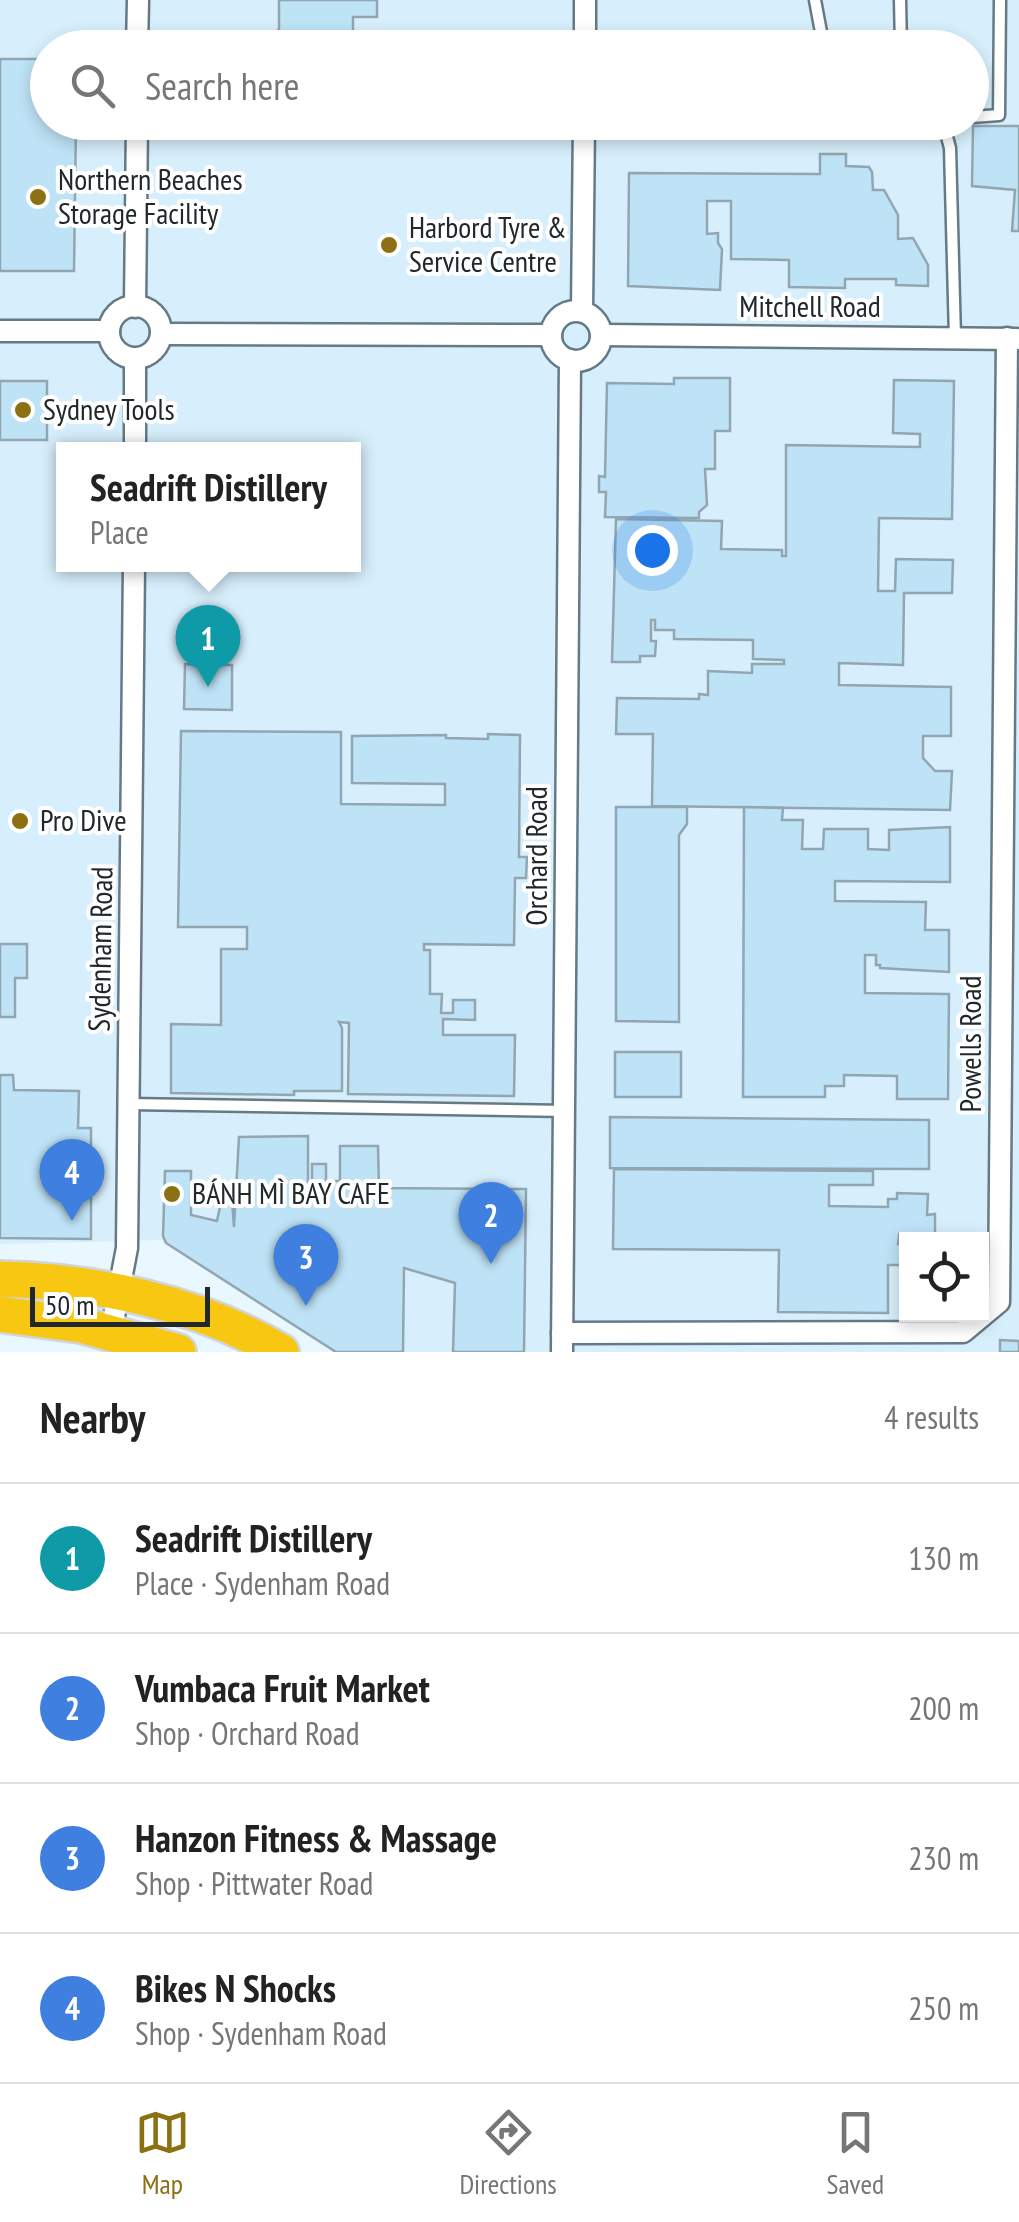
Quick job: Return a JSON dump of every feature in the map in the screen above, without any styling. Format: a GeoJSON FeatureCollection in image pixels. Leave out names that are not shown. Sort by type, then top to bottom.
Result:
{"type":"FeatureCollection","features":[{"type":"Feature","properties":{"kind":"highway"},"geometry":{"type":"LineString","coordinates":[[0,1279],[119,1293],[202,1315],[281,1352]]}},
{"type":"Feature","properties":{"kind":"highway"},"geometry":{"type":"LineString","coordinates":[[0,1314],[111,1332],[178,1352]]}},
{"type":"Feature","properties":{"kind":"street"},"geometry":{"type":"LineString","coordinates":[[138,0],[138,30]]}},
{"type":"Feature","properties":{"kind":"street"},"geometry":{"type":"LineString","coordinates":[[585,0],[585,30]]}},
{"type":"Feature","properties":{"kind":"street"},"geometry":{"type":"LineString","coordinates":[[136,306],[137,140]]}},
{"type":"Feature","properties":{"kind":"street"},"geometry":{"type":"LineString","coordinates":[[582,312],[584,140]]}},
{"type":"Feature","properties":{"kind":"street"},"geometry":{"type":"LineString","coordinates":[[136,306],[153,314],[161,334],[154,351],[135,358],[118,351],[110,331],[119,312],[136,306]]}},
{"type":"Feature","properties":{"kind":"street"},"geometry":{"type":"LineString","coordinates":[[582,312],[595,320],[600,335],[592,355],[570,360],[556,351],[551,334],[561,316],[582,312]]}},
{"type":"Feature","properties":{"kind":"street"},"geometry":{"type":"LineString","coordinates":[[0,330],[110,331]]}},
{"type":"Feature","properties":{"kind":"street"},"geometry":{"type":"LineString","coordinates":[[161,334],[551,334]]}},
{"type":"Feature","properties":{"kind":"street","name":"Mitchell Road"},"geometry":{"type":"LineString","coordinates":[[600,335],[1013,338]]}},
{"type":"Feature","properties":{"kind":"street","name":"Powells Road"},"geometry":{"type":"LineString","coordinates":[[562,1342],[963,1332],[999,1302],[1013,338]]}},
{"type":"Feature","properties":{"kind":"street"},"geometry":{"type":"LineString","coordinates":[[134,442],[135,358]]}},
{"type":"Feature","properties":{"kind":"street","name":"Orchard Road"},"geometry":{"type":"LineString","coordinates":[[562,1342],[570,360]]}},
{"type":"Feature","properties":{"kind":"street","name":"Sydenham Road"},"geometry":{"type":"LineString","coordinates":[[111,1332],[127,1248],[134,572]]}},
{"type":"Feature","properties":{"kind":"lane"},"geometry":{"type":"LineString","coordinates":[[816,0],[821,30]]}},
{"type":"Feature","properties":{"kind":"lane"},"geometry":{"type":"LineString","coordinates":[[900,0],[901,30]]}},
{"type":"Feature","properties":{"kind":"lane"},"geometry":{"type":"LineString","coordinates":[[989,116],[999,115],[1000,0]]}},
{"type":"Feature","properties":{"kind":"lane"},"geometry":{"type":"LineString","coordinates":[[948,140],[955,338]]}},
{"type":"Feature","properties":{"kind":"lane"},"geometry":{"type":"LineString","coordinates":[[129,1104],[566,1111]]}},
{"type":"Feature","properties":{"kind":"shaded area"},"geometry":{"type":"Polygon","coordinates":[[[0,0],[1019,0],[1019,1352],[339,1352],[163,1240],[0,1244],[0,0]]]}},
{"type":"Feature","properties":{"kind":"building"},"geometry":{"type":"Polygon","coordinates":[[[279,0],[377,0],[377,17],[353,17],[353,30],[279,30],[279,0]]]}},
{"type":"Feature","properties":{"kind":"building","name":"Northern Beaches Storage Facility"},"geometry":{"type":"Polygon","coordinates":[[[0,59],[30,59],[30,140],[76,140],[74,271],[0,271],[0,59]]]}},
{"type":"Feature","properties":{"kind":"building"},"geometry":{"type":"Polygon","coordinates":[[[989,126],[1019,126],[1019,231],[1012,231],[1015,190],[972,186],[973,140],[989,140],[989,126]]]}},
{"type":"Feature","properties":{"kind":"building"},"geometry":{"type":"Polygon","coordinates":[[[820,154],[846,154],[846,166],[869,167],[873,190],[884,190],[898,215],[898,239],[913,238],[928,265],[928,286],[896,285],[896,279],[845,279],[845,288],[789,287],[789,260],[731,259],[731,201],[707,201],[707,234],[718,233],[722,249],[720,290],[628,286],[629,173],[820,174],[820,154]]]}},
{"type":"Feature","properties":{"kind":"building"},"geometry":{"type":"Polygon","coordinates":[[[674,378],[730,378],[730,431],[715,431],[715,469],[705,469],[707,505],[699,512],[699,518],[605,517],[606,492],[599,492],[599,476],[605,477],[607,383],[674,384],[674,378]]]}},
{"type":"Feature","properties":{"kind":"building"},"geometry":{"type":"Polygon","coordinates":[[[894,380],[954,381],[952,519],[879,518],[878,591],[895,591],[896,559],[953,560],[952,593],[904,593],[903,665],[839,663],[839,685],[951,687],[951,736],[923,736],[923,758],[935,771],[952,771],[950,810],[652,806],[653,734],[616,734],[617,698],[699,699],[699,694],[708,695],[708,671],[752,673],[752,664],[784,664],[784,660],[753,659],[753,640],[674,639],[674,630],[655,630],[655,620],[651,620],[655,656],[640,656],[640,662],[612,662],[616,519],[722,521],[721,549],[782,550],[782,556],[786,556],[786,445],[920,447],[920,434],[893,433],[894,380]]]}},
{"type":"Feature","properties":{"kind":"building","name":"Sydney Tools"},"geometry":{"type":"Polygon","coordinates":[[[0,381],[47,381],[47,440],[0,440],[0,381]]]}},
{"type":"Feature","properties":{"kind":"building"},"geometry":{"type":"Polygon","coordinates":[[[185,664],[232,665],[232,710],[184,709],[185,664]]]}},
{"type":"Feature","properties":{"kind":"building"},"geometry":{"type":"Polygon","coordinates":[[[181,731],[341,732],[341,804],[445,805],[445,784],[352,783],[352,736],[446,735],[488,739],[488,734],[520,735],[519,857],[527,857],[526,878],[515,878],[514,945],[424,944],[424,950],[430,950],[430,994],[442,994],[441,1013],[453,1013],[453,1000],[475,1000],[475,1020],[443,1019],[443,1035],[515,1035],[514,1096],[348,1094],[349,1023],[339,1022],[342,1091],[294,1091],[294,1095],[171,1093],[171,1024],[221,1025],[221,949],[247,949],[247,927],[178,927],[181,731]]]}},
{"type":"Feature","properties":{"kind":"building"},"geometry":{"type":"Polygon","coordinates":[[[616,807],[687,807],[687,824],[679,835],[679,1022],[616,1021],[616,807]]]}},
{"type":"Feature","properties":{"kind":"building"},"geometry":{"type":"Polygon","coordinates":[[[744,807],[783,808],[782,820],[803,820],[802,849],[823,849],[824,829],[868,829],[868,849],[889,850],[889,830],[950,827],[950,882],[835,881],[835,901],[926,902],[925,930],[949,930],[949,972],[880,968],[876,955],[865,955],[865,993],[949,994],[948,1099],[897,1099],[897,1076],[844,1075],[844,1086],[825,1086],[825,1097],[743,1097],[744,807]]]}},
{"type":"Feature","properties":{"kind":"building"},"geometry":{"type":"Polygon","coordinates":[[[0,944],[27,944],[27,978],[15,978],[15,1017],[0,1017],[0,944]]]}},
{"type":"Feature","properties":{"kind":"building"},"geometry":{"type":"Polygon","coordinates":[[[615,1052],[681,1052],[681,1097],[615,1097],[615,1052]]]}},
{"type":"Feature","properties":{"kind":"building"},"geometry":{"type":"Polygon","coordinates":[[[0,1075],[13,1075],[14,1090],[79,1091],[78,1128],[91,1128],[91,1239],[0,1238],[0,1075]]]}},
{"type":"Feature","properties":{"kind":"building"},"geometry":{"type":"Polygon","coordinates":[[[610,1117],[929,1120],[929,1169],[610,1168],[610,1117]]]}},
{"type":"Feature","properties":{"kind":"building"},"geometry":{"type":"Polygon","coordinates":[[[308,1136],[308,1182],[312,1181],[312,1164],[326,1164],[326,1181],[340,1181],[340,1146],[378,1146],[379,1188],[526,1189],[524,1352],[453,1352],[455,1283],[404,1268],[403,1352],[336,1352],[166,1243],[165,1171],[191,1171],[191,1215],[217,1221],[221,1202],[232,1201],[234,1227],[239,1137],[308,1136]]]}},
{"type":"Feature","properties":{"kind":"building"},"geometry":{"type":"Polygon","coordinates":[[[614,1169],[873,1171],[873,1185],[829,1185],[829,1206],[888,1207],[888,1199],[897,1199],[897,1193],[928,1194],[927,1215],[935,1214],[935,1232],[899,1232],[899,1265],[888,1265],[888,1313],[778,1312],[779,1250],[613,1249],[614,1169]]]}},
{"type":"Feature","properties":{"kind":"building"},"geometry":{"type":"Polygon","coordinates":[[[1000,1340],[1019,1341],[1019,1352],[1000,1352],[1000,1340]]]}},
{"type":"Feature","properties":{"kind":"place","name":"Northern Beaches Storage Facility"},"geometry":{"type":"Point","coordinates":[38,197]}},
{"type":"Feature","properties":{"kind":"place","name":"Harbord Tyre & Service Centre"},"geometry":{"type":"Point","coordinates":[389,245]}},
{"type":"Feature","properties":{"kind":"place","name":"Sydney Tools"},"geometry":{"type":"Point","coordinates":[23,410]}},
{"type":"Feature","properties":{"kind":"place","name":"Seadrift Distillery"},"geometry":{"type":"Point","coordinates":[208,687]}},
{"type":"Feature","properties":{"kind":"place","name":"Pro Dive"},"geometry":{"type":"Point","coordinates":[20,821]}},
{"type":"Feature","properties":{"kind":"place","name":"BÁNH MÌ BAY CAFE"},"geometry":{"type":"Point","coordinates":[172,1194]}},
{"type":"Feature","properties":{"kind":"place","name":"Bikes N Shocks"},"geometry":{"type":"Point","coordinates":[72,1221]}},
{"type":"Feature","properties":{"kind":"place","name":"Vumbaca Fruit Market"},"geometry":{"type":"Point","coordinates":[491,1264]}},
{"type":"Feature","properties":{"kind":"place","name":"Hanzon Fitness & Massage"},"geometry":{"type":"Point","coordinates":[306,1306]}}]}
